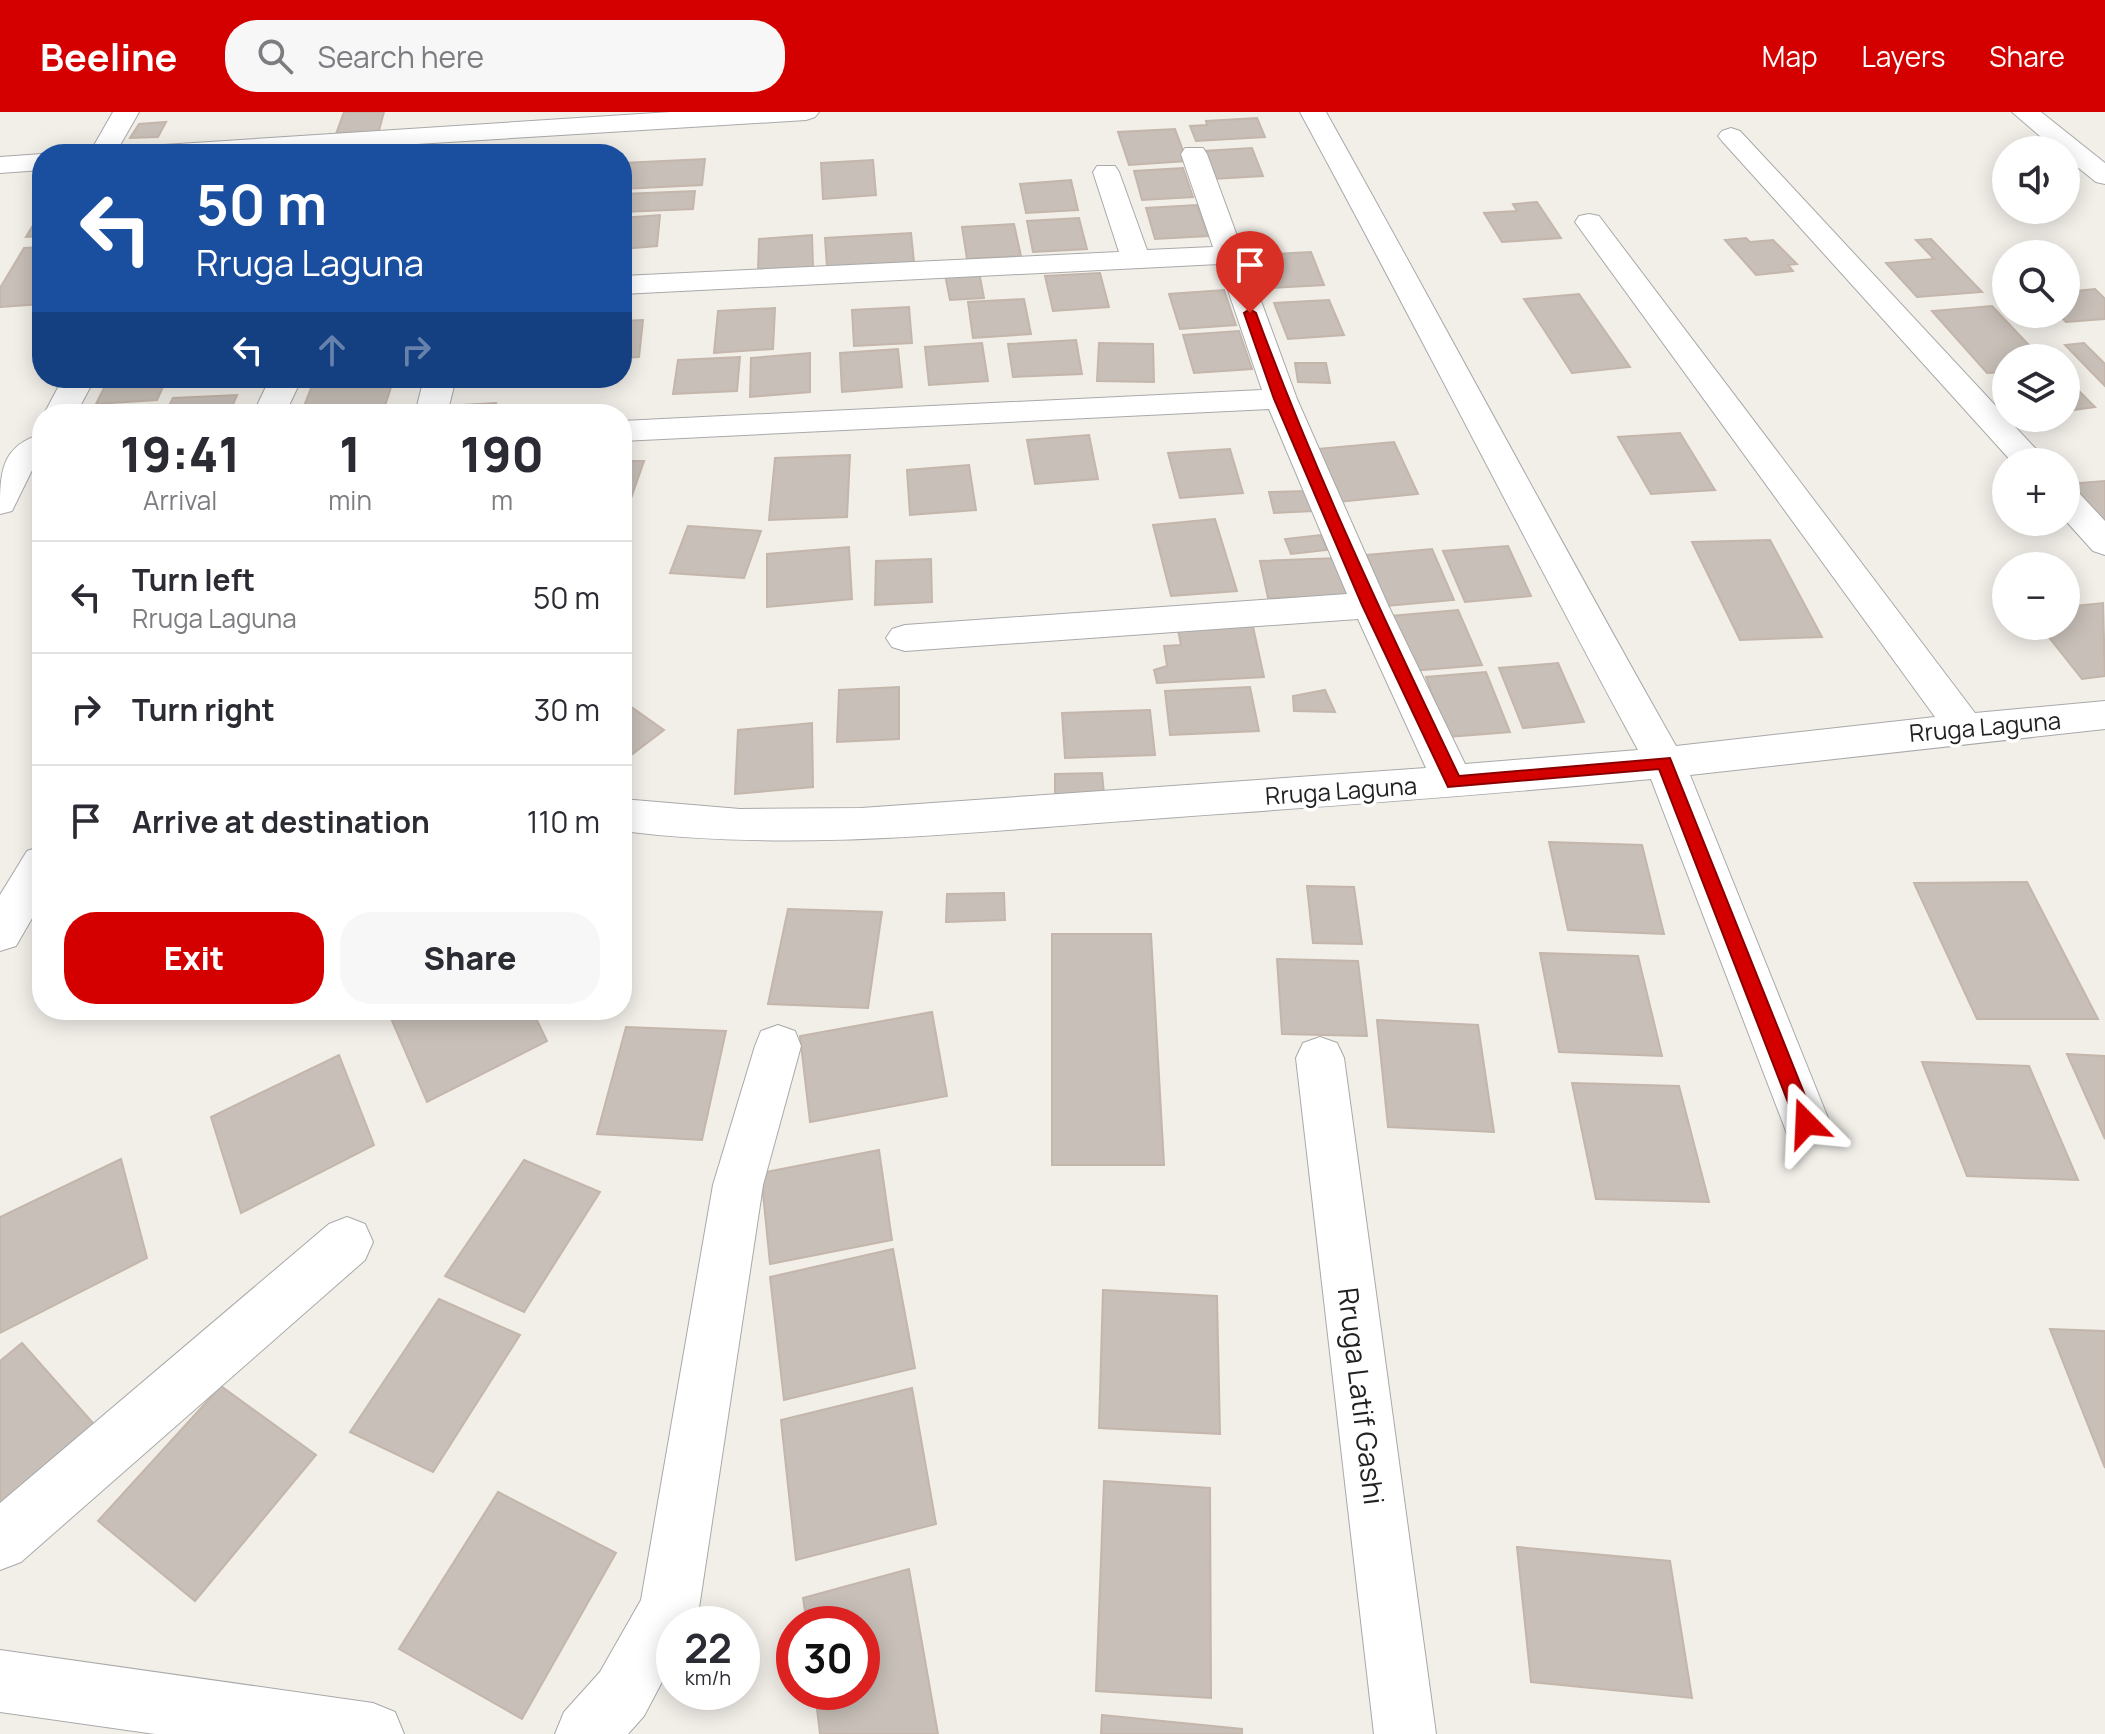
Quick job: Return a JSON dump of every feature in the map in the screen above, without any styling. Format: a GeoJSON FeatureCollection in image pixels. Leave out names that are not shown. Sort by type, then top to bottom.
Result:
{"type":"FeatureCollection","features":[{"type":"Feature","properties":{"kind":"street"},"geometry":{"type":"LineString","coordinates":[[108,144],[126,112]]}},
{"type":"Feature","properties":{"kind":"street"},"geometry":{"type":"LineString","coordinates":[[328,140],[339,112]]}},
{"type":"Feature","properties":{"kind":"street"},"geometry":{"type":"LineString","coordinates":[[277,144],[328,140],[407,123],[806,112]]}},
{"type":"Feature","properties":{"kind":"street"},"geometry":{"type":"LineString","coordinates":[[1313,112],[1427,319],[1527,513],[1665,762],[1806,1123]]}},
{"type":"Feature","properties":{"kind":"street"},"geometry":{"type":"LineString","coordinates":[[2025,112],[2105,176]]}},
{"type":"Feature","properties":{"kind":"street"},"geometry":{"type":"LineString","coordinates":[[1731,136],[2018,448]]}},
{"type":"Feature","properties":{"kind":"street"},"geometry":{"type":"LineString","coordinates":[[1194,154],[1281,399],[1370,605],[1454,783]]}},
{"type":"Feature","properties":{"kind":"street"},"geometry":{"type":"LineString","coordinates":[[0,165],[32,163]]}},
{"type":"Feature","properties":{"kind":"street"},"geometry":{"type":"LineString","coordinates":[[1106,172],[1136,259]]}},
{"type":"Feature","properties":{"kind":"street"},"geometry":{"type":"LineString","coordinates":[[1589,222],[1963,726]]}},
{"type":"Feature","properties":{"kind":"street"},"geometry":{"type":"LineString","coordinates":[[632,284],[1229,255]]}},
{"type":"Feature","properties":{"kind":"street"},"geometry":{"type":"LineString","coordinates":[[632,431],[1281,399]]}},
{"type":"Feature","properties":{"kind":"street"},"geometry":{"type":"LineString","coordinates":[[0,503],[23,454],[32,449]]}},
{"type":"Feature","properties":{"kind":"street"},"geometry":{"type":"LineString","coordinates":[[2080,515],[2105,543]]}},
{"type":"Feature","properties":{"kind":"street"},"geometry":{"type":"LineString","coordinates":[[905,638],[1370,605]]}},
{"type":"Feature","properties":{"kind":"street","name":"Rruga Laguna"},"geometry":{"type":"LineString","coordinates":[[632,817],[673,823],[853,824],[1454,783],[1665,762],[1963,726],[2105,715]]}},
{"type":"Feature","properties":{"kind":"street"},"geometry":{"type":"LineString","coordinates":[[0,933],[32,880]]}},
{"type":"Feature","properties":{"kind":"street"},"geometry":{"type":"LineString","coordinates":[[586,1734],[622,1694],[669,1608],[738,1185],[778,1046]]}},
{"type":"Feature","properties":{"kind":"street","name":"Rruga Latif Gashi"},"geometry":{"type":"LineString","coordinates":[[1320,1058],[1405,1734]]}},
{"type":"Feature","properties":{"kind":"street"},"geometry":{"type":"LineString","coordinates":[[0,1541],[347,1242]]}},
{"type":"Feature","properties":{"kind":"street"},"geometry":{"type":"LineString","coordinates":[[0,1681],[373,1734]]}},
{"type":"Feature","properties":{"kind":"building"},"geometry":{"type":"Polygon","coordinates":[[[344,112],[384,112],[378,134],[335,137],[344,112]]]}},
{"type":"Feature","properties":{"kind":"building"},"geometry":{"type":"Polygon","coordinates":[[[1257,118],[1265,137],[1196,141],[1190,126],[1207,125],[1206,121],[1257,118]]]}},
{"type":"Feature","properties":{"kind":"building"},"geometry":{"type":"Polygon","coordinates":[[[166,122],[158,137],[130,138],[139,124],[166,122]]]}},
{"type":"Feature","properties":{"kind":"building"},"geometry":{"type":"Polygon","coordinates":[[[1175,129],[1187,161],[1129,165],[1118,132],[1175,129]]]}},
{"type":"Feature","properties":{"kind":"building"},"geometry":{"type":"Polygon","coordinates":[[[1252,148],[1263,176],[1213,179],[1203,151],[1252,148]]]}},
{"type":"Feature","properties":{"kind":"building"},"geometry":{"type":"Polygon","coordinates":[[[705,159],[702,185],[632,188],[632,163],[705,159]]]}},
{"type":"Feature","properties":{"kind":"building"},"geometry":{"type":"Polygon","coordinates":[[[873,160],[876,195],[823,199],[821,163],[873,160]]]}},
{"type":"Feature","properties":{"kind":"building"},"geometry":{"type":"Polygon","coordinates":[[[1183,168],[1193,197],[1142,200],[1134,171],[1183,168]]]}},
{"type":"Feature","properties":{"kind":"building"},"geometry":{"type":"Polygon","coordinates":[[[1071,180],[1078,210],[1026,213],[1020,184],[1071,180]]]}},
{"type":"Feature","properties":{"kind":"building"},"geometry":{"type":"Polygon","coordinates":[[[695,191],[693,209],[632,212],[632,194],[695,191]]]}},
{"type":"Feature","properties":{"kind":"building"},"geometry":{"type":"Polygon","coordinates":[[[1537,202],[1561,238],[1502,242],[1484,213],[1517,211],[1513,204],[1537,202]]]}},
{"type":"Feature","properties":{"kind":"building"},"geometry":{"type":"Polygon","coordinates":[[[1197,205],[1208,236],[1155,239],[1146,208],[1197,205]]]}},
{"type":"Feature","properties":{"kind":"building"},"geometry":{"type":"Polygon","coordinates":[[[660,215],[657,246],[632,248],[632,217],[660,215]]]}},
{"type":"Feature","properties":{"kind":"building"},"geometry":{"type":"Polygon","coordinates":[[[1079,218],[1087,249],[1033,252],[1027,221],[1079,218]]]}},
{"type":"Feature","properties":{"kind":"building"},"geometry":{"type":"Polygon","coordinates":[[[1014,224],[1021,256],[967,259],[962,227],[1014,224]]]}},
{"type":"Feature","properties":{"kind":"building"},"geometry":{"type":"Polygon","coordinates":[[[911,233],[914,262],[827,267],[825,238],[911,233]]]}},
{"type":"Feature","properties":{"kind":"building"},"geometry":{"type":"Polygon","coordinates":[[[812,235],[813,267],[758,271],[759,239],[812,235]]]}},
{"type":"Feature","properties":{"kind":"building"},"geometry":{"type":"Polygon","coordinates":[[[1746,238],[1750,242],[1773,240],[1797,264],[1788,265],[1793,271],[1756,275],[1725,240],[1746,238]]]}},
{"type":"Feature","properties":{"kind":"building"},"geometry":{"type":"Polygon","coordinates":[[[1931,239],[1982,292],[1917,297],[1886,263],[1934,259],[1916,240],[1931,239]]]}},
{"type":"Feature","properties":{"kind":"building"},"geometry":{"type":"Polygon","coordinates":[[[24,248],[32,248],[32,305],[0,307],[0,288],[24,248]]]}},
{"type":"Feature","properties":{"kind":"building"},"geometry":{"type":"Polygon","coordinates":[[[1311,252],[1324,285],[1270,288],[1258,255],[1311,252]]]}},
{"type":"Feature","properties":{"kind":"building"},"geometry":{"type":"Polygon","coordinates":[[[979,272],[984,298],[950,300],[945,275],[979,272]]]}},
{"type":"Feature","properties":{"kind":"building"},"geometry":{"type":"Polygon","coordinates":[[[1100,273],[1109,307],[1053,311],[1045,276],[1100,273]]]}},
{"type":"Feature","properties":{"kind":"building"},"geometry":{"type":"Polygon","coordinates":[[[2095,289],[2105,299],[2105,319],[2080,321],[2080,291],[2095,289]]]}},
{"type":"Feature","properties":{"kind":"building"},"geometry":{"type":"Polygon","coordinates":[[[1224,290],[1236,325],[1180,329],[1169,294],[1224,290]]]}},
{"type":"Feature","properties":{"kind":"building"},"geometry":{"type":"Polygon","coordinates":[[[1579,294],[1630,367],[1572,373],[1524,299],[1579,294]]]}},
{"type":"Feature","properties":{"kind":"building"},"geometry":{"type":"Polygon","coordinates":[[[1024,299],[1031,334],[973,338],[968,302],[1024,299]]]}},
{"type":"Feature","properties":{"kind":"building"},"geometry":{"type":"Polygon","coordinates":[[[1329,300],[1344,335],[1288,339],[1274,303],[1329,300]]]}},
{"type":"Feature","properties":{"kind":"building"},"geometry":{"type":"Polygon","coordinates":[[[1992,306],[1992,328],[2013,328],[2028,344],[1992,344],[1992,373],[1987,373],[1932,311],[1992,306]]]}},
{"type":"Feature","properties":{"kind":"building"},"geometry":{"type":"Polygon","coordinates":[[[909,307],[912,343],[854,346],[852,310],[909,307]]]}},
{"type":"Feature","properties":{"kind":"building"},"geometry":{"type":"Polygon","coordinates":[[[775,308],[773,349],[714,353],[718,311],[775,308]]]}},
{"type":"Feature","properties":{"kind":"building"},"geometry":{"type":"Polygon","coordinates":[[[643,320],[639,357],[632,357],[632,321],[643,320]]]}},
{"type":"Feature","properties":{"kind":"building"},"geometry":{"type":"Polygon","coordinates":[[[1239,331],[1252,369],[1194,373],[1183,335],[1239,331]]]}},
{"type":"Feature","properties":{"kind":"building"},"geometry":{"type":"Polygon","coordinates":[[[1076,340],[1082,374],[1013,377],[1008,344],[1076,340]]]}},
{"type":"Feature","properties":{"kind":"building"},"geometry":{"type":"Polygon","coordinates":[[[982,343],[988,381],[929,385],[925,347],[982,343]]]}},
{"type":"Feature","properties":{"kind":"building"},"geometry":{"type":"Polygon","coordinates":[[[1099,343],[1153,344],[1154,382],[1097,381],[1099,343]]]}},
{"type":"Feature","properties":{"kind":"building"},"geometry":{"type":"Polygon","coordinates":[[[2084,343],[2105,364],[2105,386],[2080,360],[2080,344],[2074,344],[2084,343]]]}},
{"type":"Feature","properties":{"kind":"building"},"geometry":{"type":"Polygon","coordinates":[[[898,349],[902,387],[842,392],[840,353],[898,349]]]}},
{"type":"Feature","properties":{"kind":"building"},"geometry":{"type":"Polygon","coordinates":[[[810,353],[810,392],[750,397],[751,358],[810,353]]]}},
{"type":"Feature","properties":{"kind":"building"},"geometry":{"type":"Polygon","coordinates":[[[740,357],[737,391],[673,394],[678,360],[740,357]]]}},
{"type":"Feature","properties":{"kind":"building"},"geometry":{"type":"Polygon","coordinates":[[[1295,363],[1326,363],[1330,383],[1298,382],[1295,363]]]}},
{"type":"Feature","properties":{"kind":"building"},"geometry":{"type":"Polygon","coordinates":[[[104,388],[162,388],[157,400],[96,404],[104,388]]]}},
{"type":"Feature","properties":{"kind":"building"},"geometry":{"type":"Polygon","coordinates":[[[311,388],[391,388],[386,404],[305,404],[311,388]]]}},
{"type":"Feature","properties":{"kind":"building"},"geometry":{"type":"Polygon","coordinates":[[[2080,392],[2095,407],[2080,409],[2080,392]]]}},
{"type":"Feature","properties":{"kind":"building"},"geometry":{"type":"Polygon","coordinates":[[[237,395],[233,404],[170,404],[173,398],[237,395]]]}},
{"type":"Feature","properties":{"kind":"building"},"geometry":{"type":"Polygon","coordinates":[[[1680,433],[1715,490],[1651,494],[1618,437],[1680,433]]]}},
{"type":"Feature","properties":{"kind":"building"},"geometry":{"type":"Polygon","coordinates":[[[1089,435],[1098,479],[1035,484],[1027,440],[1089,435]]]}},
{"type":"Feature","properties":{"kind":"building"},"geometry":{"type":"Polygon","coordinates":[[[1394,442],[1418,494],[1338,502],[1316,449],[1394,442]]]}},
{"type":"Feature","properties":{"kind":"building"},"geometry":{"type":"Polygon","coordinates":[[[1230,449],[1243,493],[1180,498],[1168,453],[1230,449]]]}},
{"type":"Feature","properties":{"kind":"building"},"geometry":{"type":"Polygon","coordinates":[[[850,455],[847,517],[769,520],[775,458],[850,455]]]}},
{"type":"Feature","properties":{"kind":"building"},"geometry":{"type":"Polygon","coordinates":[[[632,461],[644,461],[632,496],[632,461]]]}},
{"type":"Feature","properties":{"kind":"building"},"geometry":{"type":"Polygon","coordinates":[[[969,465],[976,510],[910,515],[907,470],[969,465]]]}},
{"type":"Feature","properties":{"kind":"building"},"geometry":{"type":"Polygon","coordinates":[[[2105,481],[2105,521],[2098,521],[2080,500],[2080,483],[2105,481]]]}},
{"type":"Feature","properties":{"kind":"building"},"geometry":{"type":"Polygon","coordinates":[[[1308,491],[1313,511],[1274,513],[1269,492],[1308,491]]]}},
{"type":"Feature","properties":{"kind":"building"},"geometry":{"type":"Polygon","coordinates":[[[1215,519],[1237,591],[1171,596],[1153,525],[1215,519]]]}},
{"type":"Feature","properties":{"kind":"building"},"geometry":{"type":"Polygon","coordinates":[[[688,526],[761,531],[744,578],[670,573],[688,526]]]}},
{"type":"Feature","properties":{"kind":"building"},"geometry":{"type":"Polygon","coordinates":[[[1321,535],[1327,550],[1291,554],[1285,539],[1321,535]]]}},
{"type":"Feature","properties":{"kind":"building"},"geometry":{"type":"Polygon","coordinates":[[[1770,540],[1822,637],[1740,640],[1692,542],[1770,540]]]}},
{"type":"Feature","properties":{"kind":"building"},"geometry":{"type":"Polygon","coordinates":[[[1508,546],[1531,596],[1465,602],[1443,551],[1508,546]]]}},
{"type":"Feature","properties":{"kind":"building"},"geometry":{"type":"Polygon","coordinates":[[[849,547],[852,599],[767,607],[767,554],[849,547]]]}},
{"type":"Feature","properties":{"kind":"building"},"geometry":{"type":"Polygon","coordinates":[[[1432,549],[1454,600],[1386,606],[1367,555],[1432,549]]]}},
{"type":"Feature","properties":{"kind":"building"},"geometry":{"type":"Polygon","coordinates":[[[1339,558],[1350,596],[1268,598],[1260,561],[1339,558]]]}},
{"type":"Feature","properties":{"kind":"building"},"geometry":{"type":"Polygon","coordinates":[[[931,559],[932,602],[875,605],[876,561],[931,559]]]}},
{"type":"Feature","properties":{"kind":"building"},"geometry":{"type":"Polygon","coordinates":[[[2103,603],[2105,676],[2082,679],[2051,640],[2080,640],[2080,605],[2103,603]]]}},
{"type":"Feature","properties":{"kind":"building"},"geometry":{"type":"Polygon","coordinates":[[[1458,610],[1482,665],[1411,671],[1391,616],[1458,610]]]}},
{"type":"Feature","properties":{"kind":"building"},"geometry":{"type":"Polygon","coordinates":[[[1252,622],[1264,677],[1157,683],[1154,670],[1167,666],[1164,646],[1181,645],[1177,625],[1252,622]]]}},
{"type":"Feature","properties":{"kind":"building"},"geometry":{"type":"Polygon","coordinates":[[[1558,663],[1584,722],[1523,728],[1499,668],[1558,663]]]}},
{"type":"Feature","properties":{"kind":"building"},"geometry":{"type":"Polygon","coordinates":[[[1486,672],[1510,732],[1448,737],[1426,677],[1486,672]]]}},
{"type":"Feature","properties":{"kind":"building"},"geometry":{"type":"Polygon","coordinates":[[[899,687],[899,739],[837,742],[839,690],[899,687]]]}},
{"type":"Feature","properties":{"kind":"building"},"geometry":{"type":"Polygon","coordinates":[[[1250,687],[1259,731],[1170,735],[1165,691],[1250,687]]]}},
{"type":"Feature","properties":{"kind":"building"},"geometry":{"type":"Polygon","coordinates":[[[1325,690],[1335,712],[1294,711],[1293,696],[1325,690]]]}},
{"type":"Feature","properties":{"kind":"building"},"geometry":{"type":"Polygon","coordinates":[[[632,707],[664,730],[632,754],[632,707]]]}},
{"type":"Feature","properties":{"kind":"building"},"geometry":{"type":"Polygon","coordinates":[[[1150,710],[1155,755],[1065,758],[1062,713],[1150,710]]]}},
{"type":"Feature","properties":{"kind":"building"},"geometry":{"type":"Polygon","coordinates":[[[812,723],[813,787],[735,794],[738,730],[812,723]]]}},
{"type":"Feature","properties":{"kind":"building"},"geometry":{"type":"Polygon","coordinates":[[[1102,773],[1104,794],[1055,794],[1055,774],[1102,773]]]}},
{"type":"Feature","properties":{"kind":"building"},"geometry":{"type":"Polygon","coordinates":[[[1549,842],[1642,845],[1664,934],[1568,930],[1549,842]]]}},
{"type":"Feature","properties":{"kind":"building"},"geometry":{"type":"Polygon","coordinates":[[[2027,882],[2098,1019],[1977,1019],[1914,883],[2027,882]]]}},
{"type":"Feature","properties":{"kind":"building"},"geometry":{"type":"Polygon","coordinates":[[[1307,886],[1354,887],[1362,944],[1313,943],[1307,886]]]}},
{"type":"Feature","properties":{"kind":"building"},"geometry":{"type":"Polygon","coordinates":[[[1004,893],[1005,920],[946,922],[947,894],[1004,893]]]}},
{"type":"Feature","properties":{"kind":"building"},"geometry":{"type":"Polygon","coordinates":[[[788,909],[882,912],[868,1008],[768,1004],[788,909]]]}},
{"type":"Feature","properties":{"kind":"building"},"geometry":{"type":"Polygon","coordinates":[[[1052,934],[1151,934],[1164,1165],[1052,1165],[1052,934]]]}},
{"type":"Feature","properties":{"kind":"building"},"geometry":{"type":"Polygon","coordinates":[[[1540,953],[1638,956],[1662,1056],[1559,1052],[1540,953]]]}},
{"type":"Feature","properties":{"kind":"building"},"geometry":{"type":"Polygon","coordinates":[[[1277,959],[1358,961],[1367,1036],[1282,1034],[1277,959]]]}},
{"type":"Feature","properties":{"kind":"building"},"geometry":{"type":"Polygon","coordinates":[[[932,1012],[947,1096],[810,1122],[800,1036],[932,1012]]]}},
{"type":"Feature","properties":{"kind":"building"},"geometry":{"type":"Polygon","coordinates":[[[392,1020],[537,1020],[547,1041],[427,1102],[392,1020]]]}},
{"type":"Feature","properties":{"kind":"building"},"geometry":{"type":"Polygon","coordinates":[[[1377,1020],[1478,1025],[1494,1132],[1388,1127],[1377,1020]]]}},
{"type":"Feature","properties":{"kind":"building"},"geometry":{"type":"Polygon","coordinates":[[[626,1027],[726,1031],[702,1140],[597,1134],[626,1027]]]}},
{"type":"Feature","properties":{"kind":"building"},"geometry":{"type":"Polygon","coordinates":[[[2067,1054],[2105,1056],[2105,1139],[2067,1054]]]}},
{"type":"Feature","properties":{"kind":"building"},"geometry":{"type":"Polygon","coordinates":[[[339,1055],[374,1145],[241,1213],[211,1117],[339,1055]]]}},
{"type":"Feature","properties":{"kind":"building"},"geometry":{"type":"Polygon","coordinates":[[[1922,1062],[2029,1066],[2078,1180],[1967,1176],[1922,1062]]]}},
{"type":"Feature","properties":{"kind":"building"},"geometry":{"type":"Polygon","coordinates":[[[1572,1083],[1679,1086],[1709,1202],[1596,1199],[1572,1083]]]}},
{"type":"Feature","properties":{"kind":"building"},"geometry":{"type":"Polygon","coordinates":[[[879,1150],[892,1240],[770,1264],[761,1173],[879,1150]]]}},
{"type":"Feature","properties":{"kind":"building"},"geometry":{"type":"Polygon","coordinates":[[[121,1159],[147,1258],[0,1333],[0,1217],[121,1159]]]}},
{"type":"Feature","properties":{"kind":"building"},"geometry":{"type":"Polygon","coordinates":[[[524,1160],[600,1192],[524,1312],[445,1276],[524,1160]]]}},
{"type":"Feature","properties":{"kind":"building"},"geometry":{"type":"Polygon","coordinates":[[[893,1249],[915,1368],[784,1400],[770,1277],[893,1249]]]}},
{"type":"Feature","properties":{"kind":"building"},"geometry":{"type":"Polygon","coordinates":[[[1103,1290],[1217,1296],[1220,1434],[1099,1428],[1103,1290]]]}},
{"type":"Feature","properties":{"kind":"building"},"geometry":{"type":"Polygon","coordinates":[[[439,1299],[520,1335],[433,1472],[350,1432],[439,1299]]]}},
{"type":"Feature","properties":{"kind":"building"},"geometry":{"type":"Polygon","coordinates":[[[2050,1329],[2105,1331],[2105,1468],[2050,1329]]]}},
{"type":"Feature","properties":{"kind":"building"},"geometry":{"type":"Polygon","coordinates":[[[22,1343],[100,1431],[0,1522],[0,1361],[22,1343]]]}},
{"type":"Feature","properties":{"kind":"building"},"geometry":{"type":"Polygon","coordinates":[[[221,1386],[316,1455],[195,1601],[98,1521],[221,1386]]]}},
{"type":"Feature","properties":{"kind":"building"},"geometry":{"type":"Polygon","coordinates":[[[912,1388],[936,1524],[796,1560],[781,1420],[912,1388]]]}},
{"type":"Feature","properties":{"kind":"building"},"geometry":{"type":"Polygon","coordinates":[[[1104,1481],[1210,1488],[1211,1698],[1096,1691],[1104,1481]]]}},
{"type":"Feature","properties":{"kind":"building"},"geometry":{"type":"Polygon","coordinates":[[[498,1492],[616,1553],[522,1719],[399,1649],[498,1492]]]}},
{"type":"Feature","properties":{"kind":"building"},"geometry":{"type":"Polygon","coordinates":[[[1517,1547],[1670,1561],[1692,1698],[1531,1682],[1517,1547]]]}},
{"type":"Feature","properties":{"kind":"building"},"geometry":{"type":"Polygon","coordinates":[[[909,1569],[938,1734],[820,1734],[817,1710],[880,1710],[880,1606],[804,1606],[803,1598],[909,1569]]]}},
{"type":"Feature","properties":{"kind":"building"},"geometry":{"type":"Polygon","coordinates":[[[1102,1715],[1242,1729],[1242,1734],[1101,1734],[1102,1715]]]}},
{"type":"Feature","properties":{"kind":"route"},"geometry":{"type":"LineString","coordinates":[[1250,313],[1281,399],[1370,605],[1454,783],[1665,762],[1806,1123]]}}]}
